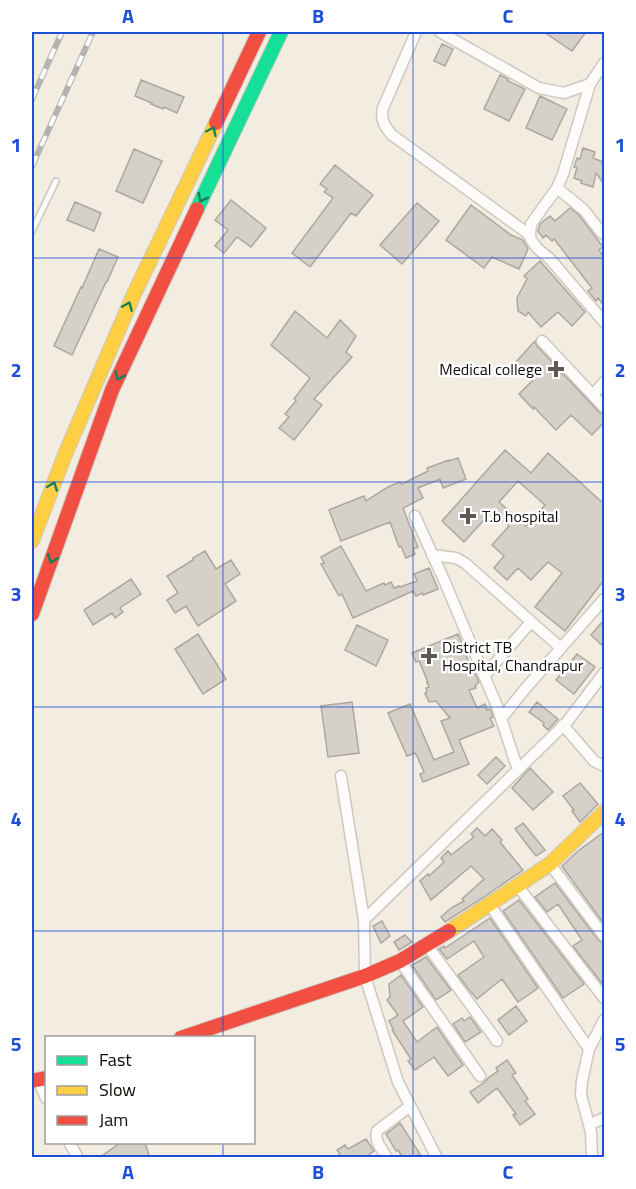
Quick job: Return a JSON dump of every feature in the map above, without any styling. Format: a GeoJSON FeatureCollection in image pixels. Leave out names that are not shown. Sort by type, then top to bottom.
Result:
{"type":"FeatureCollection","features":[{"type":"Feature","properties":{"kind":"main road"},"geometry":{"type":"LineString","coordinates":[[32,541],[66,452],[129,304],[259,32]]}},
{"type":"Feature","properties":{"kind":"main road"},"geometry":{"type":"LineString","coordinates":[[32,614],[112,390],[281,32]]}},
{"type":"Feature","properties":{"kind":"main road"},"geometry":{"type":"LineString","coordinates":[[162,236],[180,244]]}},
{"type":"Feature","properties":{"kind":"main road"},"geometry":{"type":"LineString","coordinates":[[188,1036],[365,976],[400,961],[490,906],[550,864],[604,812]]}},
{"type":"Feature","properties":{"kind":"street"},"geometry":{"type":"LineString","coordinates":[[416,32],[383,108],[381,117],[383,122],[392,135],[530,235]]}},
{"type":"Feature","properties":{"kind":"street"},"geometry":{"type":"LineString","coordinates":[[440,32],[539,88],[564,93],[590,84]]}},
{"type":"Feature","properties":{"kind":"street"},"geometry":{"type":"LineString","coordinates":[[604,63],[590,84],[557,188],[531,224],[530,235],[538,249],[550,259],[604,322]]}},
{"type":"Feature","properties":{"kind":"street"},"geometry":{"type":"LineString","coordinates":[[557,188],[584,210],[604,234]]}},
{"type":"Feature","properties":{"kind":"street"},"geometry":{"type":"LineString","coordinates":[[595,312],[604,305]]}},
{"type":"Feature","properties":{"kind":"street"},"geometry":{"type":"LineString","coordinates":[[542,341],[604,407]]}},
{"type":"Feature","properties":{"kind":"street"},"geometry":{"type":"LineString","coordinates":[[593,395],[604,382]]}},
{"type":"Feature","properties":{"kind":"street"},"geometry":{"type":"LineString","coordinates":[[415,516],[484,676],[518,770]]}},
{"type":"Feature","properties":{"kind":"street"},"geometry":{"type":"LineString","coordinates":[[432,555],[456,558],[465,563],[561,648]]}},
{"type":"Feature","properties":{"kind":"street"},"geometry":{"type":"LineString","coordinates":[[501,719],[604,598]]}},
{"type":"Feature","properties":{"kind":"street"},"geometry":{"type":"LineString","coordinates":[[484,676],[531,622]]}},
{"type":"Feature","properties":{"kind":"street"},"geometry":{"type":"LineString","coordinates":[[364,920],[563,725],[604,673]]}},
{"type":"Feature","properties":{"kind":"street"},"geometry":{"type":"LineString","coordinates":[[563,725],[594,761],[604,766]]}},
{"type":"Feature","properties":{"kind":"street"},"geometry":{"type":"LineString","coordinates":[[341,776],[364,920],[365,976],[398,1082],[437,1158]]}},
{"type":"Feature","properties":{"kind":"street"},"geometry":{"type":"LineString","coordinates":[[550,864],[604,936]]}},
{"type":"Feature","properties":{"kind":"street"},"geometry":{"type":"LineString","coordinates":[[518,885],[604,998]]}},
{"type":"Feature","properties":{"kind":"street"},"geometry":{"type":"LineString","coordinates":[[490,906],[589,1049]]}},
{"type":"Feature","properties":{"kind":"street"},"geometry":{"type":"LineString","coordinates":[[427,945],[497,1041]]}},
{"type":"Feature","properties":{"kind":"street"},"geometry":{"type":"LineString","coordinates":[[400,961],[480,1076]]}},
{"type":"Feature","properties":{"kind":"street"},"geometry":{"type":"LineString","coordinates":[[592,1158],[591,1132],[581,1095],[582,1081],[589,1049],[604,1020]]}},
{"type":"Feature","properties":{"kind":"street"},"geometry":{"type":"LineString","coordinates":[[39,1080],[45,1095]]}},
{"type":"Feature","properties":{"kind":"street"},"geometry":{"type":"LineString","coordinates":[[387,1158],[377,1141],[378,1131],[410,1106]]}},
{"type":"Feature","properties":{"kind":"street"},"geometry":{"type":"LineString","coordinates":[[589,1125],[604,1118]]}},
{"type":"Feature","properties":{"kind":"street"},"geometry":{"type":"LineString","coordinates":[[70,1144],[78,1158]]}},
{"type":"Feature","properties":{"kind":"lane"},"geometry":{"type":"LineString","coordinates":[[32,231],[56,181]]}},
{"type":"Feature","properties":{"kind":"building"},"geometry":{"type":"Polygon","coordinates":[[[544,32],[586,32],[572,51],[544,32]]]}},
{"type":"Feature","properties":{"kind":"building"},"geometry":{"type":"Polygon","coordinates":[[[442,44],[453,49],[445,66],[434,61],[442,44]]]}},
{"type":"Feature","properties":{"kind":"building"},"geometry":{"type":"Polygon","coordinates":[[[500,75],[525,89],[509,121],[484,109],[500,75]]]}},
{"type":"Feature","properties":{"kind":"building"},"geometry":{"type":"Polygon","coordinates":[[[141,80],[184,97],[177,113],[135,96],[141,80]]]}},
{"type":"Feature","properties":{"kind":"building"},"geometry":{"type":"Polygon","coordinates":[[[540,96],[567,109],[552,140],[526,128],[540,96]]]}},
{"type":"Feature","properties":{"kind":"building"},"geometry":{"type":"Polygon","coordinates":[[[583,148],[595,152],[593,158],[603,162],[604,184],[596,173],[593,187],[574,178],[577,168],[574,167],[577,158],[580,159],[583,148]]]}},
{"type":"Feature","properties":{"kind":"building"},"geometry":{"type":"Polygon","coordinates":[[[134,149],[162,161],[143,203],[116,191],[134,149]]]}},
{"type":"Feature","properties":{"kind":"building"},"geometry":{"type":"Polygon","coordinates":[[[335,165],[373,195],[356,216],[351,213],[310,267],[292,253],[333,198],[324,192],[327,189],[320,184],[335,165]]]}},
{"type":"Feature","properties":{"kind":"building"},"geometry":{"type":"Polygon","coordinates":[[[231,200],[266,228],[251,247],[237,237],[224,253],[215,246],[228,230],[215,220],[231,200]]]}},
{"type":"Feature","properties":{"kind":"building"},"geometry":{"type":"Polygon","coordinates":[[[75,202],[101,213],[94,231],[67,220],[75,202]]]}},
{"type":"Feature","properties":{"kind":"building"},"geometry":{"type":"Polygon","coordinates":[[[417,203],[439,221],[402,264],[380,245],[417,203]]]}},
{"type":"Feature","properties":{"kind":"building"},"geometry":{"type":"Polygon","coordinates":[[[471,205],[511,235],[523,240],[528,249],[519,269],[492,257],[484,268],[446,240],[471,205]]]}},
{"type":"Feature","properties":{"kind":"building"},"geometry":{"type":"Polygon","coordinates":[[[570,208],[579,215],[603,247],[599,250],[604,258],[604,306],[598,298],[596,301],[588,291],[592,288],[554,239],[552,241],[546,235],[543,238],[538,231],[540,224],[550,216],[555,221],[570,208]]]}},
{"type":"Feature","properties":{"kind":"building"},"geometry":{"type":"Polygon","coordinates":[[[99,249],[118,257],[72,355],[54,346],[99,249]]]}},
{"type":"Feature","properties":{"kind":"building"},"geometry":{"type":"Polygon","coordinates":[[[540,261],[585,312],[572,326],[558,312],[541,327],[528,312],[526,316],[518,311],[517,298],[527,279],[524,276],[540,261]]]}},
{"type":"Feature","properties":{"kind":"building"},"geometry":{"type":"Polygon","coordinates":[[[295,311],[327,338],[340,320],[356,336],[346,352],[352,357],[314,399],[322,405],[294,440],[279,428],[289,417],[285,414],[310,378],[271,345],[295,311]]]}},
{"type":"Feature","properties":{"kind":"building"},"geometry":{"type":"Polygon","coordinates":[[[535,341],[537,346],[599,412],[604,414],[604,422],[592,435],[571,415],[556,430],[519,394],[534,379],[516,362],[535,341]]]}},
{"type":"Feature","properties":{"kind":"building"},"geometry":{"type":"Polygon","coordinates":[[[505,450],[531,473],[548,453],[604,504],[604,580],[565,631],[535,607],[562,573],[548,562],[531,580],[518,568],[507,580],[494,568],[504,556],[492,545],[509,526],[492,511],[464,542],[442,521],[505,450]],[[518,481],[499,502],[526,526],[545,505],[518,481]]]}},
{"type":"Feature","properties":{"kind":"building"},"geometry":{"type":"Polygon","coordinates":[[[458,458],[466,479],[443,488],[440,479],[418,488],[423,498],[403,508],[418,547],[413,549],[415,554],[406,558],[401,546],[399,547],[390,522],[341,541],[329,510],[364,496],[366,501],[388,487],[400,482],[402,484],[428,471],[427,468],[458,458]]]}},
{"type":"Feature","properties":{"kind":"building"},"geometry":{"type":"Polygon","coordinates":[[[341,546],[366,591],[384,583],[385,585],[391,582],[394,588],[417,581],[414,574],[429,568],[438,589],[416,596],[413,591],[353,618],[342,594],[339,596],[321,564],[324,563],[321,557],[341,546]]]}},
{"type":"Feature","properties":{"kind":"building"},"geometry":{"type":"Polygon","coordinates":[[[205,551],[216,569],[231,560],[240,574],[225,584],[236,601],[198,626],[186,606],[175,613],[167,600],[178,593],[167,576],[205,551]]]}},
{"type":"Feature","properties":{"kind":"building"},"geometry":{"type":"Polygon","coordinates":[[[131,579],[141,594],[120,608],[123,612],[115,618],[112,613],[93,625],[84,610],[131,579]]]}},
{"type":"Feature","properties":{"kind":"building"},"geometry":{"type":"Polygon","coordinates":[[[604,620],[604,647],[591,635],[604,620]]]}},
{"type":"Feature","properties":{"kind":"building"},"geometry":{"type":"Polygon","coordinates":[[[357,625],[388,640],[376,666],[345,650],[357,625]]]}},
{"type":"Feature","properties":{"kind":"building"},"geometry":{"type":"Polygon","coordinates":[[[198,634],[226,679],[203,694],[175,649],[198,634]]]}},
{"type":"Feature","properties":{"kind":"building"},"geometry":{"type":"Polygon","coordinates":[[[458,634],[479,682],[476,688],[469,690],[477,708],[485,704],[487,710],[490,709],[493,717],[490,718],[494,726],[459,740],[469,764],[423,782],[420,774],[424,772],[417,756],[415,753],[407,756],[388,713],[410,704],[434,760],[454,752],[441,721],[450,718],[436,701],[429,702],[425,693],[426,688],[429,687],[428,682],[419,661],[416,662],[412,653],[458,634]]]}},
{"type":"Feature","properties":{"kind":"building"},"geometry":{"type":"Polygon","coordinates":[[[577,654],[595,667],[574,694],[556,680],[577,654]]]}},
{"type":"Feature","properties":{"kind":"building"},"geometry":{"type":"Polygon","coordinates":[[[352,702],[359,753],[328,757],[321,706],[352,702]]]}},
{"type":"Feature","properties":{"kind":"building"},"geometry":{"type":"Polygon","coordinates":[[[537,702],[558,719],[548,730],[543,725],[544,723],[529,712],[537,702]]]}},
{"type":"Feature","properties":{"kind":"building"},"geometry":{"type":"Polygon","coordinates":[[[496,757],[505,766],[487,784],[478,775],[496,757]]]}},
{"type":"Feature","properties":{"kind":"building"},"geometry":{"type":"Polygon","coordinates":[[[530,768],[553,792],[533,810],[512,788],[530,768]]]}},
{"type":"Feature","properties":{"kind":"building"},"geometry":{"type":"Polygon","coordinates":[[[580,783],[598,804],[580,822],[563,796],[580,783]]]}},
{"type":"Feature","properties":{"kind":"building"},"geometry":{"type":"Polygon","coordinates":[[[523,823],[545,850],[536,856],[515,829],[523,823]]]}},
{"type":"Feature","properties":{"kind":"building"},"geometry":{"type":"Polygon","coordinates":[[[477,828],[485,836],[492,829],[523,870],[445,922],[441,917],[464,901],[462,899],[484,879],[471,866],[431,900],[420,881],[444,862],[441,858],[448,851],[451,855],[474,837],[471,834],[477,828]]]}},
{"type":"Feature","properties":{"kind":"building"},"geometry":{"type":"Polygon","coordinates":[[[604,832],[604,924],[562,866],[604,832]]]}},
{"type":"Feature","properties":{"kind":"building"},"geometry":{"type":"Polygon","coordinates":[[[555,883],[598,940],[604,943],[604,986],[573,946],[582,940],[558,904],[547,912],[535,897],[555,883]]]}},
{"type":"Feature","properties":{"kind":"building"},"geometry":{"type":"Polygon","coordinates":[[[519,900],[584,984],[563,998],[503,911],[519,900]]]}},
{"type":"Feature","properties":{"kind":"building"},"geometry":{"type":"Polygon","coordinates":[[[490,918],[538,988],[518,1002],[502,979],[477,999],[458,975],[484,957],[474,941],[447,959],[439,949],[444,946],[445,948],[490,918]]]}},
{"type":"Feature","properties":{"kind":"building"},"geometry":{"type":"Polygon","coordinates":[[[382,921],[390,936],[381,943],[373,926],[382,921]]]}},
{"type":"Feature","properties":{"kind":"building"},"geometry":{"type":"Polygon","coordinates":[[[405,935],[412,942],[399,950],[394,942],[405,935]]]}},
{"type":"Feature","properties":{"kind":"building"},"geometry":{"type":"Polygon","coordinates":[[[426,957],[451,990],[436,1000],[412,965],[426,957]]]}},
{"type":"Feature","properties":{"kind":"building"},"geometry":{"type":"Polygon","coordinates":[[[401,975],[423,1007],[403,1021],[417,1042],[437,1027],[463,1065],[448,1076],[434,1057],[415,1070],[408,1061],[411,1059],[392,1030],[389,1021],[398,1015],[387,1000],[390,997],[389,984],[401,975]]]}},
{"type":"Feature","properties":{"kind":"building"},"geometry":{"type":"Polygon","coordinates":[[[516,1006],[527,1021],[509,1035],[498,1020],[516,1006]]]}},
{"type":"Feature","properties":{"kind":"building"},"geometry":{"type":"Polygon","coordinates":[[[470,1017],[481,1032],[465,1042],[453,1024],[462,1018],[464,1021],[470,1017]]]}},
{"type":"Feature","properties":{"kind":"building"},"geometry":{"type":"Polygon","coordinates":[[[507,1060],[516,1073],[512,1075],[528,1099],[525,1101],[535,1114],[520,1125],[513,1115],[516,1114],[497,1088],[478,1103],[470,1092],[498,1071],[496,1068],[507,1060]]]}},
{"type":"Feature","properties":{"kind":"building"},"geometry":{"type":"Polygon","coordinates":[[[400,1123],[420,1154],[414,1158],[403,1158],[386,1134],[400,1123]]]}},
{"type":"Feature","properties":{"kind":"building"},"geometry":{"type":"Polygon","coordinates":[[[366,1139],[374,1151],[364,1158],[335,1158],[340,1154],[337,1150],[345,1145],[348,1149],[366,1139]]]}},
{"type":"Feature","properties":{"kind":"building"},"geometry":{"type":"Polygon","coordinates":[[[119,1144],[145,1144],[150,1158],[99,1158],[119,1144]]]}},
{"type":"Feature","properties":{"kind":"railway"},"geometry":{"type":"LineString","coordinates":[[32,99],[62,32]]}},
{"type":"Feature","properties":{"kind":"railway"},"geometry":{"type":"LineString","coordinates":[[32,166],[93,32]]}},
{"type":"Feature","properties":{"kind":"traffic: fast"},"geometry":{"type":"LineString","coordinates":[[197,209],[281,32]]}},
{"type":"Feature","properties":{"kind":"traffic: slow"},"geometry":{"type":"LineString","coordinates":[[32,541],[66,452],[134,294],[216,123]]}},
{"type":"Feature","properties":{"kind":"traffic: slow"},"geometry":{"type":"LineString","coordinates":[[449,931],[550,864],[604,812]]}},
{"type":"Feature","properties":{"kind":"traffic: jam"},"geometry":{"type":"LineString","coordinates":[[216,123],[259,32]]}},
{"type":"Feature","properties":{"kind":"traffic: jam"},"geometry":{"type":"LineString","coordinates":[[32,614],[112,390],[197,209]]}},
{"type":"Feature","properties":{"kind":"traffic: jam"},"geometry":{"type":"LineString","coordinates":[[187,1036],[365,976],[400,961],[449,931]]}},
{"type":"Feature","properties":{"kind":"traffic: jam"},"geometry":{"type":"LineString","coordinates":[[32,1081],[45,1078]]}},
{"type":"Feature","properties":{"kind":"place","name":"Medical college"},"geometry":{"type":"Point","coordinates":[556,369]}},
{"type":"Feature","properties":{"kind":"place","name":"T.b hospital"},"geometry":{"type":"Point","coordinates":[468,516]}},
{"type":"Feature","properties":{"kind":"place","name":"District TB Hospital, Chandrapur"},"geometry":{"type":"Point","coordinates":[429,656]}}]}
